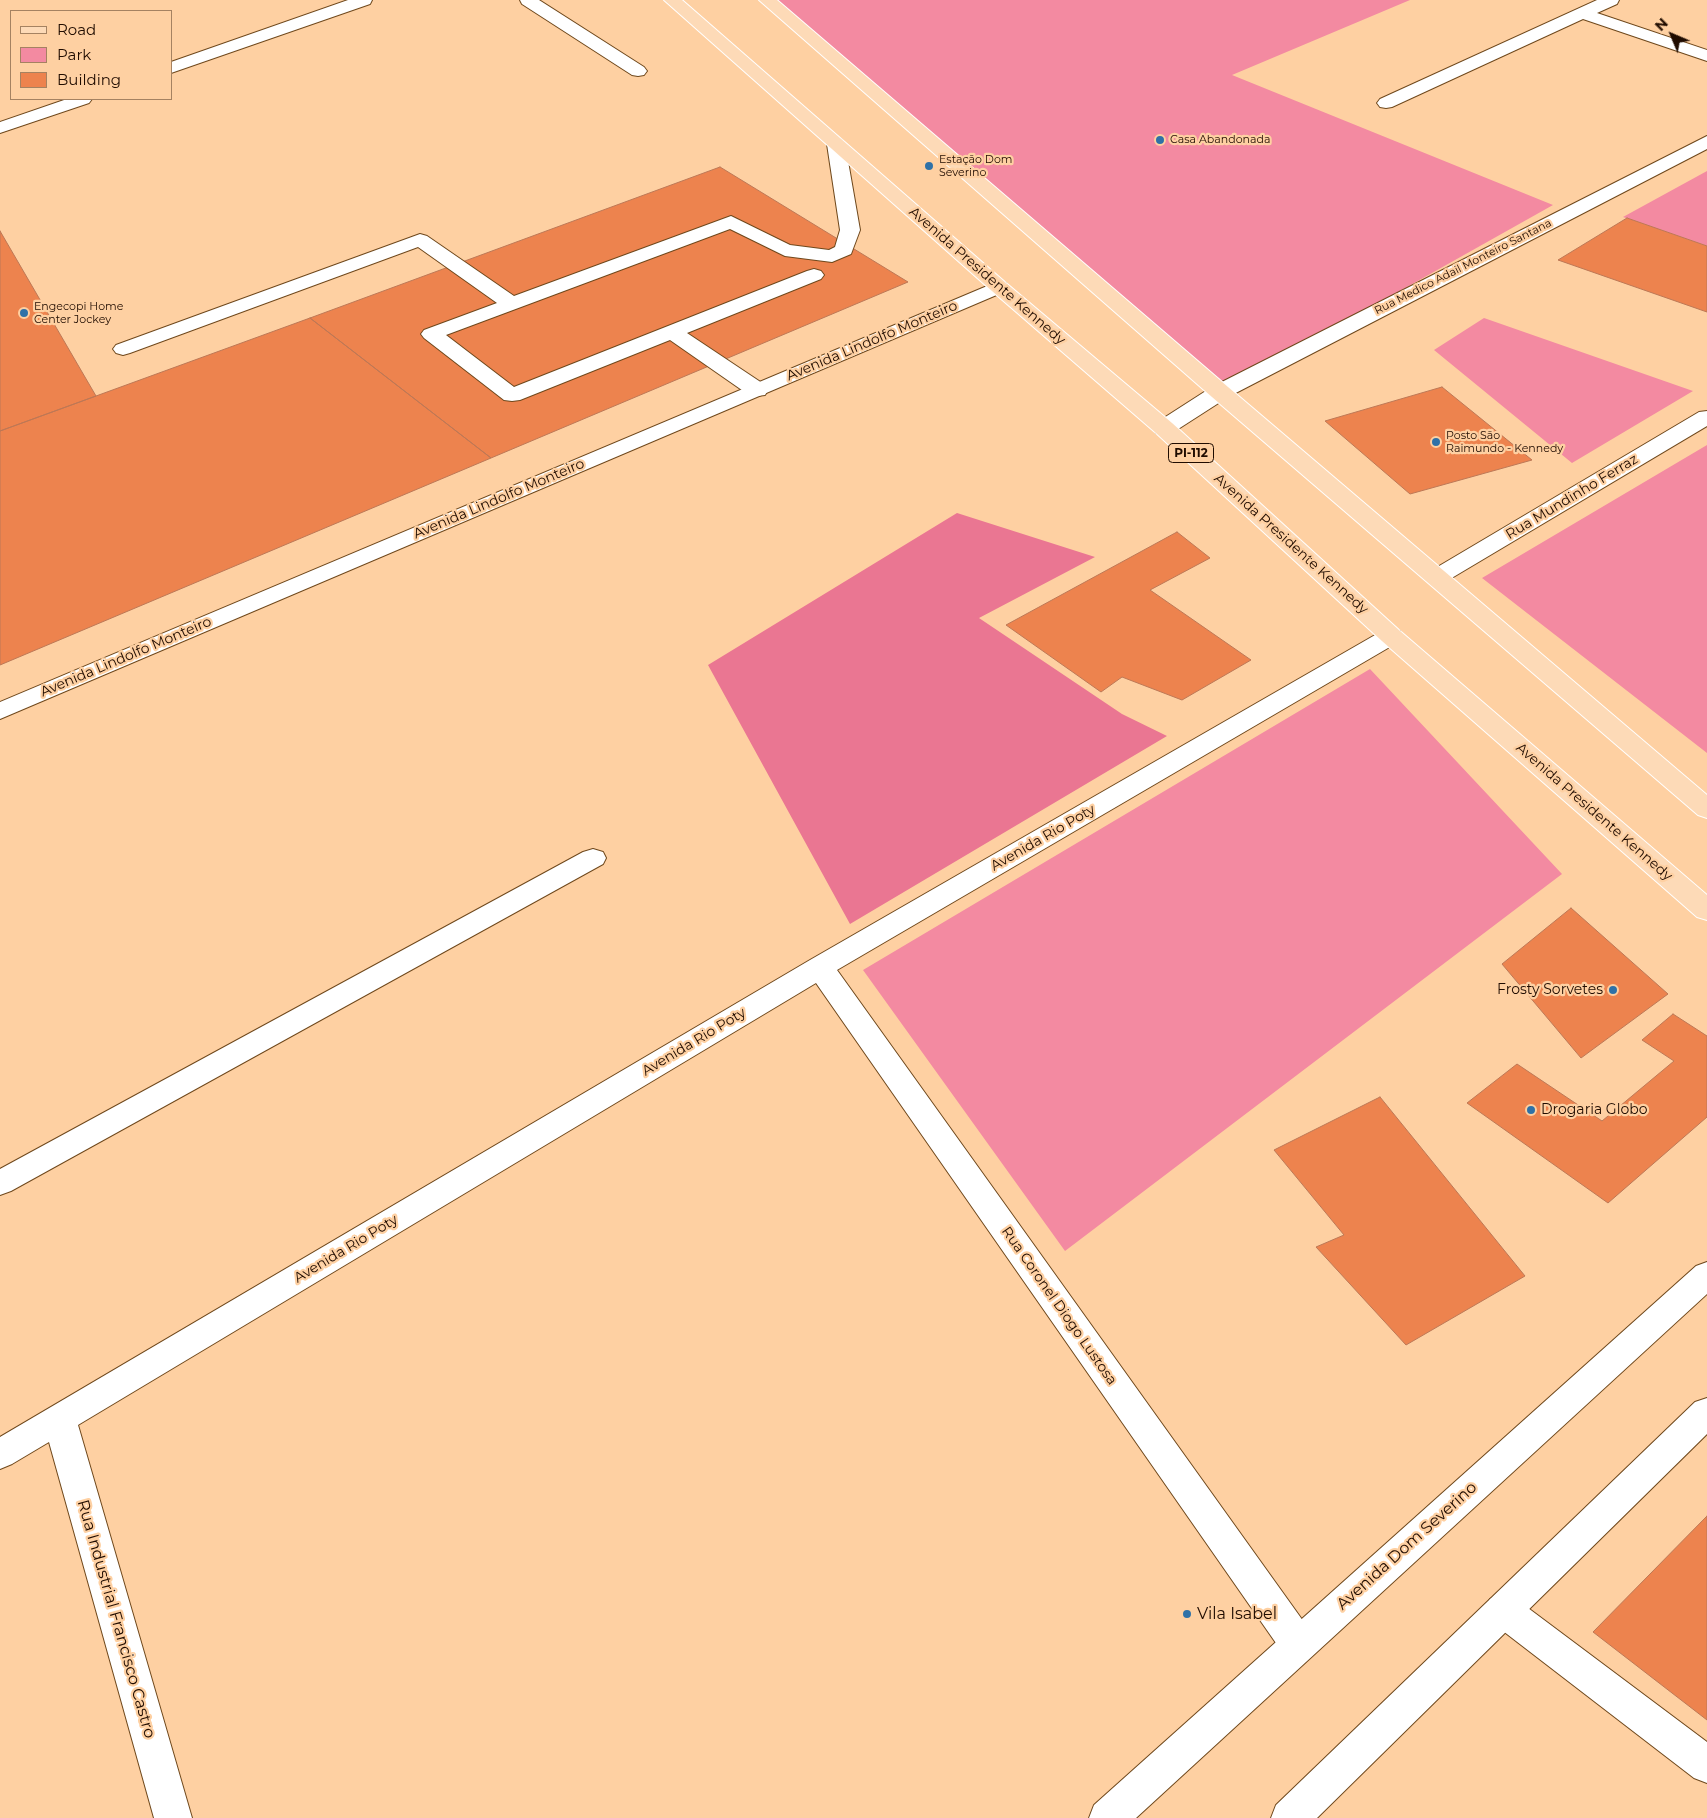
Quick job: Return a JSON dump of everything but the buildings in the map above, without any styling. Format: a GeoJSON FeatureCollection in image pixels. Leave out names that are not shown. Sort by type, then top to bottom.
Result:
{"type":"FeatureCollection","features":[{"type":"Feature","properties":{"kind":"main road","name":"Avenida Presidente Kennedy"},"geometry":{"type":"LineString","coordinates":[[672,0],[999,287],[1164,428],[1391,636],[1707,910]]}},
{"type":"Feature","properties":{"kind":"main road"},"geometry":{"type":"LineString","coordinates":[[767,0],[1220,392],[1706,806]]}},
{"type":"Feature","properties":{"kind":"street"},"geometry":{"type":"LineString","coordinates":[[172,68],[364,0]]}},
{"type":"Feature","properties":{"kind":"street"},"geometry":{"type":"LineString","coordinates":[[528,0],[638,71]]}},
{"type":"Feature","properties":{"kind":"street"},"geometry":{"type":"LineString","coordinates":[[1386,103],[1611,0]]}},
{"type":"Feature","properties":{"kind":"street"},"geometry":{"type":"LineString","coordinates":[[1582,13],[1707,56]]}},
{"type":"Feature","properties":{"kind":"street"},"geometry":{"type":"LineString","coordinates":[[0,128],[80,100]]}},
{"type":"Feature","properties":{"kind":"street","name":"Rua Medico Adail Monteiro Santana"},"geometry":{"type":"LineString","coordinates":[[1164,428],[1220,392],[1707,142]]}},
{"type":"Feature","properties":{"kind":"street"},"geometry":{"type":"LineString","coordinates":[[814,275],[512,395],[431,334],[731,222],[784,250],[832,256],[844,250],[850,230],[836,144]]}},
{"type":"Feature","properties":{"kind":"street"},"geometry":{"type":"LineString","coordinates":[[123,349],[420,240],[512,304]]}},
{"type":"Feature","properties":{"kind":"street","name":"Avenida Lindolfo Monteiro"},"geometry":{"type":"LineString","coordinates":[[0,711],[999,287]]}},
{"type":"Feature","properties":{"kind":"street"},"geometry":{"type":"LineString","coordinates":[[672,332],[757,390]]}},
{"type":"Feature","properties":{"kind":"street","name":"Rua Mundinho Ferraz"},"geometry":{"type":"LineString","coordinates":[[1437,577],[1707,417]]}},
{"type":"Feature","properties":{"kind":"street","name":"Avenida Rio Poty"},"geometry":{"type":"LineString","coordinates":[[0,1454],[820,967],[1391,636]]}},
{"type":"Feature","properties":{"kind":"street"},"geometry":{"type":"LineString","coordinates":[[0,1183],[593,858]]}},
{"type":"Feature","properties":{"kind":"street","name":"Rua Coronel Diogo Lustosa"},"geometry":{"type":"LineString","coordinates":[[820,967],[1298,1644]]}},
{"type":"Feature","properties":{"kind":"street","name":"Avenida Dom Severino"},"geometry":{"type":"LineString","coordinates":[[1108,1818],[1707,1275]]}},
{"type":"Feature","properties":{"kind":"street"},"geometry":{"type":"LineString","coordinates":[[1290,1818],[1707,1412]]}},
{"type":"Feature","properties":{"kind":"street","name":"Rua Industrial Francisco Castro"},"geometry":{"type":"LineString","coordinates":[[59,1419],[173,1818]]}},
{"type":"Feature","properties":{"kind":"street"},"geometry":{"type":"LineString","coordinates":[[1503,1610],[1707,1765]]}},
{"type":"Feature","properties":{"kind":"green space","name":"Casa Abandonada"},"geometry":{"type":"Polygon","coordinates":[[[767,0],[1410,0],[1232,75],[1553,205],[1220,392],[767,0]]]}},
{"type":"Feature","properties":{"kind":"green space"},"geometry":{"type":"Polygon","coordinates":[[[1707,171],[1707,246],[1623,217],[1707,171]]]}},
{"type":"Feature","properties":{"kind":"green space"},"geometry":{"type":"Polygon","coordinates":[[[1484,318],[1693,391],[1572,463],[1434,350],[1484,318]]]}},
{"type":"Feature","properties":{"kind":"green space"},"geometry":{"type":"Polygon","coordinates":[[[1707,445],[1707,753],[1482,578],[1707,445]]]}},
{"type":"Feature","properties":{"kind":"green space"},"geometry":{"type":"Polygon","coordinates":[[[1370,669],[1562,874],[1065,1251],[863,970],[1370,669]]]}},
{"type":"Feature","properties":{"kind":"shaded area"},"geometry":{"type":"Polygon","coordinates":[[[957,513],[1095,557],[979,618],[1122,714],[1167,736],[850,924],[708,665],[957,513]]]}},
{"type":"Feature","properties":{"kind":"place","name":"Casa Abandonada"},"geometry":{"type":"Point","coordinates":[1160,140]}},
{"type":"Feature","properties":{"kind":"place","name":"Estação Dom Severino"},"geometry":{"type":"Point","coordinates":[929,166]}},
{"type":"Feature","properties":{"kind":"place","name":"Engecopi Home Center Jockey"},"geometry":{"type":"Point","coordinates":[24,313]}},
{"type":"Feature","properties":{"kind":"place","name":"Posto São Raimundo - Kennedy"},"geometry":{"type":"Point","coordinates":[1436,442]}},
{"type":"Feature","properties":{"kind":"place","name":"Frosty Sorvetes"},"geometry":{"type":"Point","coordinates":[1613,990]}},
{"type":"Feature","properties":{"kind":"place","name":"Drogaria Globo"},"geometry":{"type":"Point","coordinates":[1531,1110]}},
{"type":"Feature","properties":{"kind":"place","name":"Vila Isabel"},"geometry":{"type":"Point","coordinates":[1187,1614]}}]}
